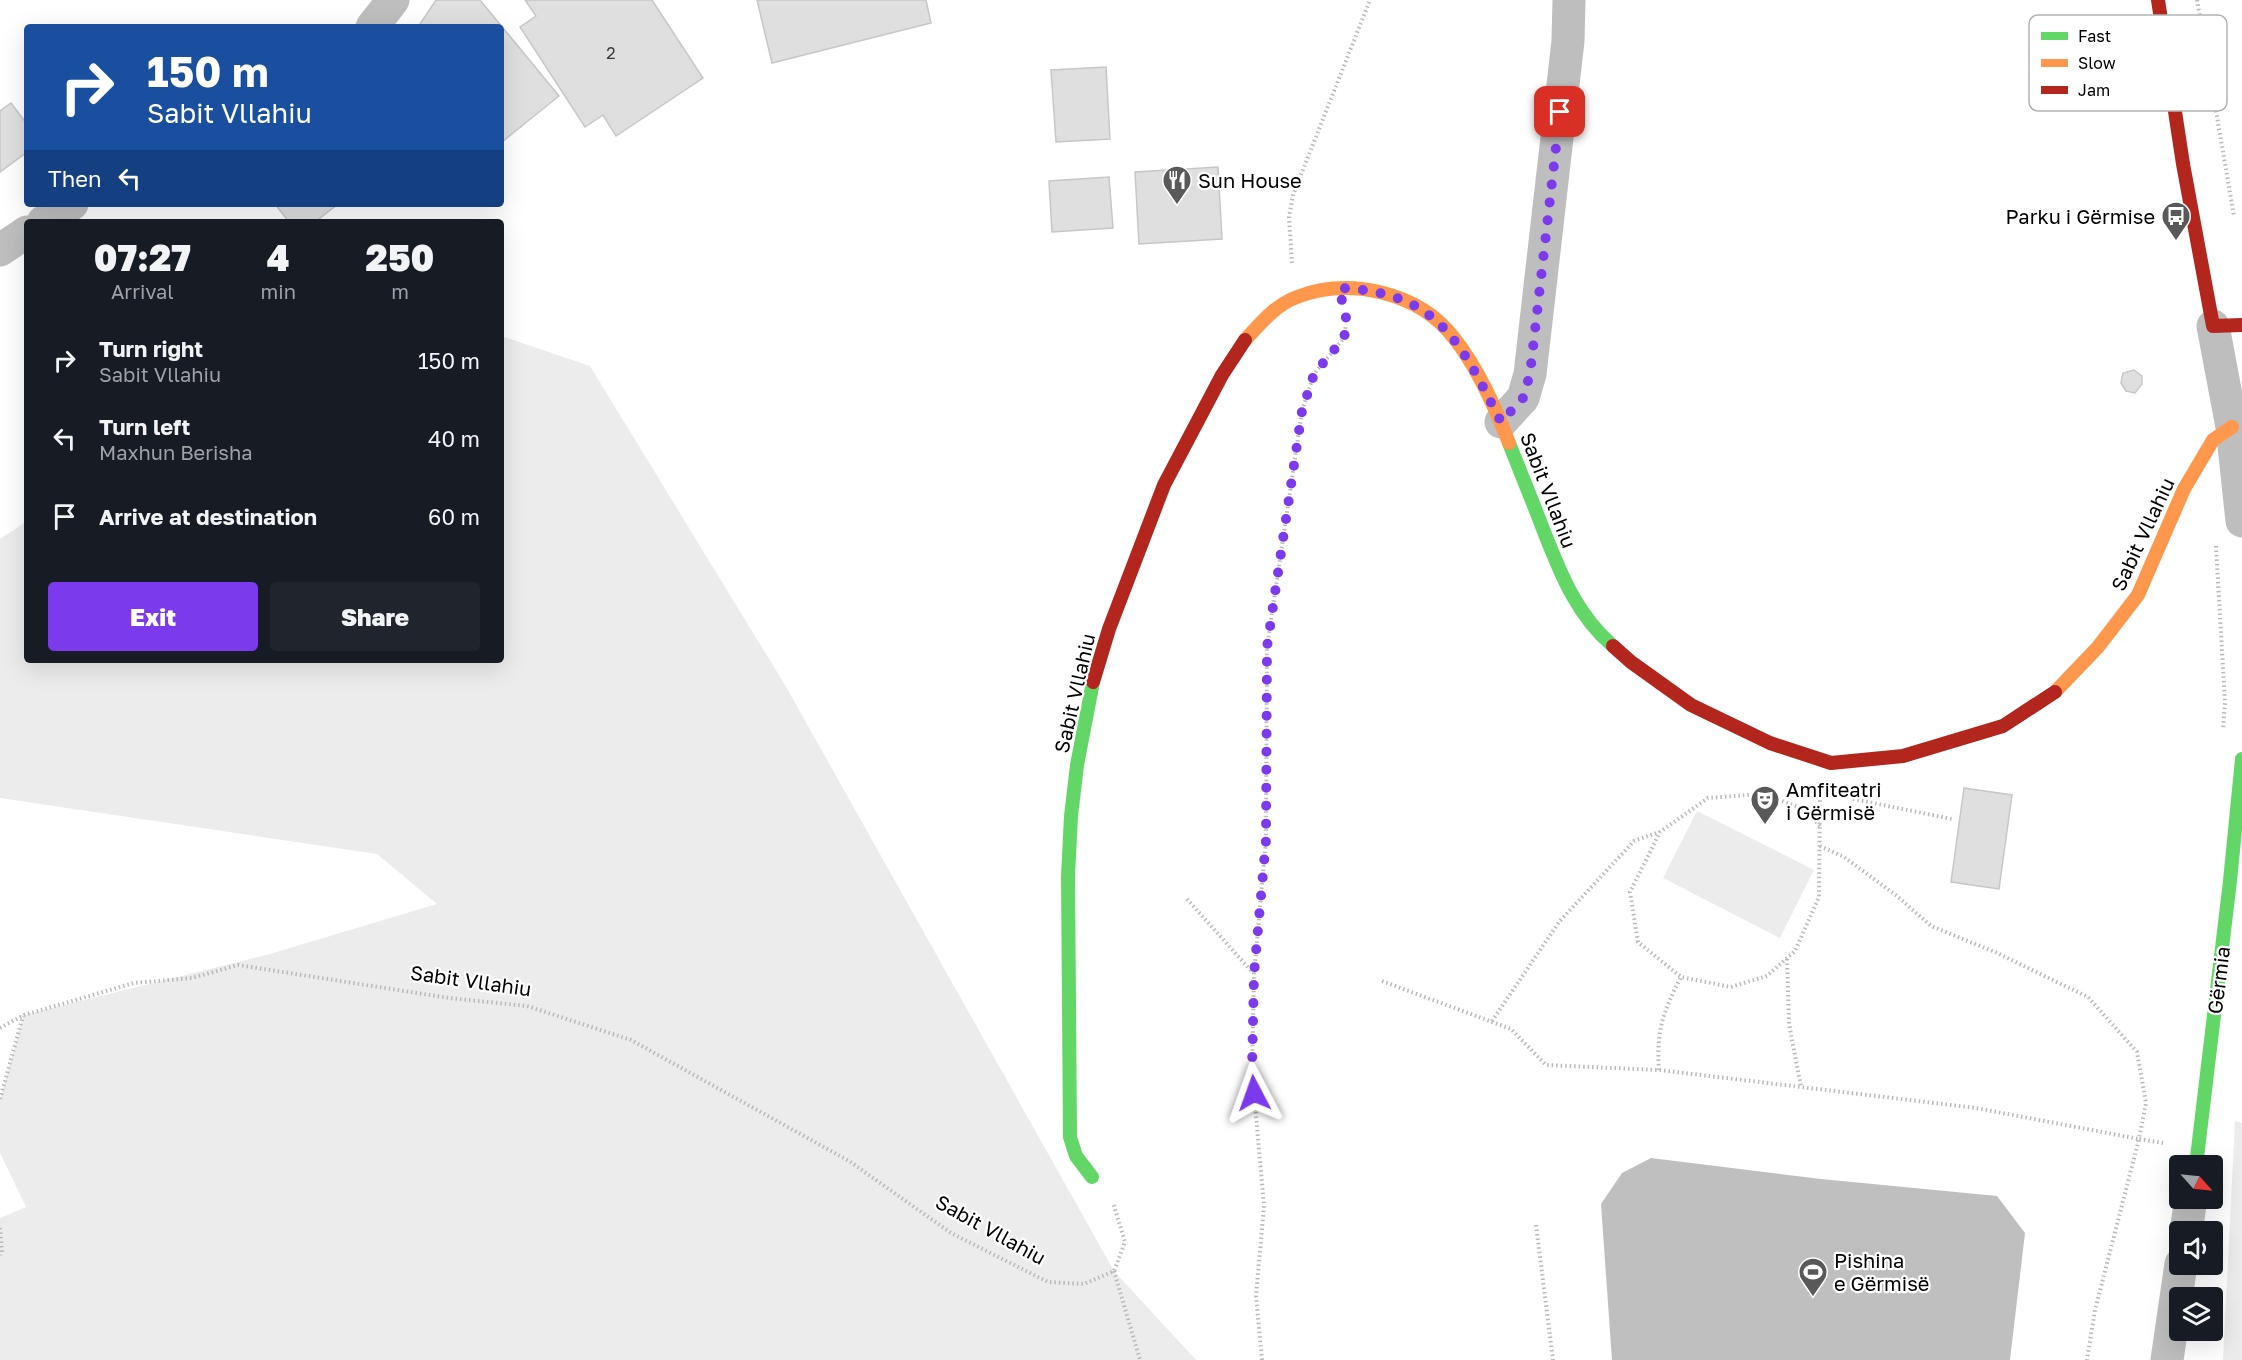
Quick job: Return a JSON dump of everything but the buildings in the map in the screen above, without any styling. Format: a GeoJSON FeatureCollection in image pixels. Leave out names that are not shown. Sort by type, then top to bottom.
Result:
{"type":"FeatureCollection","features":[{"type":"Feature","properties":{"kind":"street"},"geometry":{"type":"LineString","coordinates":[[374,24],[393,0]]}},
{"type":"Feature","properties":{"kind":"street"},"geometry":{"type":"LineString","coordinates":[[1501,422],[1523,398],[1530,374],[1568,41],[1569,0]]}},
{"type":"Feature","properties":{"kind":"street"},"geometry":{"type":"LineString","coordinates":[[2158,0],[2160,15]]}},
{"type":"Feature","properties":{"kind":"street"},"geometry":{"type":"LineString","coordinates":[[2175,111],[2183,164],[2204,264],[2228,326],[2232,427],[2229,529]]}},
{"type":"Feature","properties":{"kind":"street"},"geometry":{"type":"LineString","coordinates":[[48,219],[67,207]]}},
{"type":"Feature","properties":{"kind":"street"},"geometry":{"type":"LineString","coordinates":[[0,250],[24,234]]}},
{"type":"Feature","properties":{"kind":"street","name":"Sabit Vllahiu"},"geometry":{"type":"LineString","coordinates":[[1092,1177],[1076,1156],[1070,1137],[1068,888],[1071,816],[1090,692],[1108,629],[1164,485],[1222,375],[1241,345],[1266,316],[1296,297],[1339,288],[1368,289],[1403,299],[1431,315],[1459,345],[1474,369],[1501,422],[1563,580],[1580,609],[1601,636],[1631,662],[1691,705],[1770,742],[1831,763],[1903,756],[2003,726],[2055,692],[2098,647],[2138,595],[2184,489],[2213,440],[2232,427]]}},
{"type":"Feature","properties":{"kind":"street","name":"Gërmia"},"geometry":{"type":"LineString","coordinates":[[2197,1155],[2242,759]]}},
{"type":"Feature","properties":{"kind":"street"},"geometry":{"type":"LineString","coordinates":[[2167,1360],[2179,1275]]}},
{"type":"Feature","properties":{"kind":"path"},"geometry":{"type":"LineString","coordinates":[[1296,297],[1289,243],[1289,217],[1293,195],[1370,0]]}},
{"type":"Feature","properties":{"kind":"path"},"geometry":{"type":"LineString","coordinates":[[2197,0],[2200,15]]}},
{"type":"Feature","properties":{"kind":"path"},"geometry":{"type":"LineString","coordinates":[[2216,111],[2234,216]]}},
{"type":"Feature","properties":{"kind":"path"},"geometry":{"type":"LineString","coordinates":[[1262,1360],[1256,1296],[1264,1206],[1252,1070],[1254,974],[1266,840],[1267,647],[1302,411],[1314,374],[1344,338],[1347,322],[1339,288]]}},
{"type":"Feature","properties":{"kind":"path"},"geometry":{"type":"LineString","coordinates":[[2223,737],[2229,529]]}},
{"type":"Feature","properties":{"kind":"path"},"geometry":{"type":"LineString","coordinates":[[1660,832],[1629,892],[1638,942],[1681,977],[1731,987],[1767,976],[1795,951],[1819,897],[1820,792],[1831,794]]}},
{"type":"Feature","properties":{"kind":"path"},"geometry":{"type":"LineString","coordinates":[[1492,1022],[1559,922],[1634,842],[1660,832],[1708,798],[1761,794],[1802,808],[1820,825]]}},
{"type":"Feature","properties":{"kind":"path"},"geometry":{"type":"LineString","coordinates":[[1842,796],[1952,819]]}},
{"type":"Feature","properties":{"kind":"path"},"geometry":{"type":"LineString","coordinates":[[1820,846],[1844,857],[1897,896],[1931,926],[1995,952],[2088,997],[2137,1052],[2146,1103],[2139,1139],[2095,1310],[2087,1360]]}},
{"type":"Feature","properties":{"kind":"path"},"geometry":{"type":"LineString","coordinates":[[1187,899],[1254,974]]}},
{"type":"Feature","properties":{"kind":"path"},"geometry":{"type":"LineString","coordinates":[[1787,958],[1789,1024],[1801,1087]]}},
{"type":"Feature","properties":{"kind":"path","name":"Sabit Vllahiu"},"geometry":{"type":"LineString","coordinates":[[0,1028],[24,1015],[134,983],[192,978],[238,965],[449,998],[527,1005],[631,1040],[849,1161],[951,1233],[1048,1282],[1084,1284],[1114,1271]]}},
{"type":"Feature","properties":{"kind":"path"},"geometry":{"type":"LineString","coordinates":[[1659,1070],[1657,1042],[1667,1005],[1681,977]]}},
{"type":"Feature","properties":{"kind":"path"},"geometry":{"type":"LineString","coordinates":[[1382,981],[1511,1029],[1546,1065],[1659,1070],[1976,1107],[2198,1149]]}},
{"type":"Feature","properties":{"kind":"path"},"geometry":{"type":"LineString","coordinates":[[0,1099],[24,1015]]}},
{"type":"Feature","properties":{"kind":"path"},"geometry":{"type":"LineString","coordinates":[[1092,1177],[1114,1204],[1125,1242],[1114,1271],[1140,1360]]}},
{"type":"Feature","properties":{"kind":"path"},"geometry":{"type":"LineString","coordinates":[[1536,1225],[1553,1360]]}},
{"type":"Feature","properties":{"kind":"path"},"geometry":{"type":"LineString","coordinates":[[0,1228],[2,1252],[0,1255]]}},
{"type":"Feature","properties":{"kind":"shaded area"},"geometry":{"type":"Polygon","coordinates":[[[504,337],[590,366],[785,685],[1114,1271],[1196,1360],[0,1360],[0,1218],[26,1207],[0,1153],[0,1099],[24,1015],[270,954],[437,904],[377,854],[0,798],[0,539],[24,523],[24,663],[504,663],[504,337]]]}},
{"type":"Feature","properties":{"kind":"shaded area"},"geometry":{"type":"Polygon","coordinates":[[[1697,811],[1814,870],[1780,938],[1663,878],[1697,811]]]}},
{"type":"Feature","properties":{"kind":"shaded area"},"geometry":{"type":"Polygon","coordinates":[[[2235,1121],[2242,1123],[2242,1360],[2223,1360],[2235,1121]]]}},
{"type":"Feature","properties":{"kind":"shaded area","name":"Pishina e Gërmisë"},"geometry":{"type":"Polygon","coordinates":[[[1651,1158],[1821,1179],[1997,1196],[2025,1233],[2010,1360],[1612,1360],[1601,1204],[1622,1173],[1651,1158]]]}},
{"type":"Feature","properties":{"kind":"traffic: fast"},"geometry":{"type":"LineString","coordinates":[[1509,443],[1570,592],[1589,621],[1613,646]]}},
{"type":"Feature","properties":{"kind":"traffic: fast"},"geometry":{"type":"LineString","coordinates":[[1092,1177],[1076,1156],[1070,1137],[1068,876],[1071,816],[1077,765],[1093,682]]}},
{"type":"Feature","properties":{"kind":"traffic: fast"},"geometry":{"type":"LineString","coordinates":[[2197,1155],[2242,759]]}},
{"type":"Feature","properties":{"kind":"traffic: slow"},"geometry":{"type":"LineString","coordinates":[[1245,340],[1268,316],[1289,300],[1318,291],[1339,288],[1361,289],[1403,300],[1422,309],[1439,322],[1463,350],[1485,388],[1509,443]]}},
{"type":"Feature","properties":{"kind":"traffic: slow"},"geometry":{"type":"LineString","coordinates":[[2055,692],[2098,647],[2138,595],[2184,489],[2213,440],[2232,427]]}},
{"type":"Feature","properties":{"kind":"traffic: jam"},"geometry":{"type":"LineString","coordinates":[[2158,0],[2160,15]]}},
{"type":"Feature","properties":{"kind":"traffic: jam"},"geometry":{"type":"LineString","coordinates":[[2175,111],[2213,326],[2242,325]]}},
{"type":"Feature","properties":{"kind":"traffic: jam"},"geometry":{"type":"LineString","coordinates":[[1093,682],[1109,629],[1164,485],[1222,375],[1245,340]]}},
{"type":"Feature","properties":{"kind":"traffic: jam"},"geometry":{"type":"LineString","coordinates":[[1613,646],[1631,662],[1691,705],[1770,743],[1831,763],[1903,756],[2003,726],[2055,692]]}},
{"type":"Feature","properties":{"kind":"place","name":"Sun House"},"geometry":{"type":"Point","coordinates":[1177,206]}},
{"type":"Feature","properties":{"kind":"place","name":"Parku i Gërmise"},"geometry":{"type":"Point","coordinates":[2176,242]}},
{"type":"Feature","properties":{"kind":"place","name":"Amfiteatri i Gërmisë"},"geometry":{"type":"Point","coordinates":[1765,826]}},
{"type":"Feature","properties":{"kind":"place","name":"Pishina e Gërmisë"},"geometry":{"type":"Point","coordinates":[1813,1298]}},
{"type":"Feature","properties":{"kind":"route"},"geometry":{"type":"LineString","coordinates":[[1254,1093],[1252,1070],[1254,974],[1266,840],[1267,647],[1302,411],[1314,374],[1344,338],[1347,322],[1339,288],[1368,289],[1403,299],[1431,315],[1454,338],[1474,369],[1501,422],[1523,398],[1530,374],[1560,112]]}}]}
